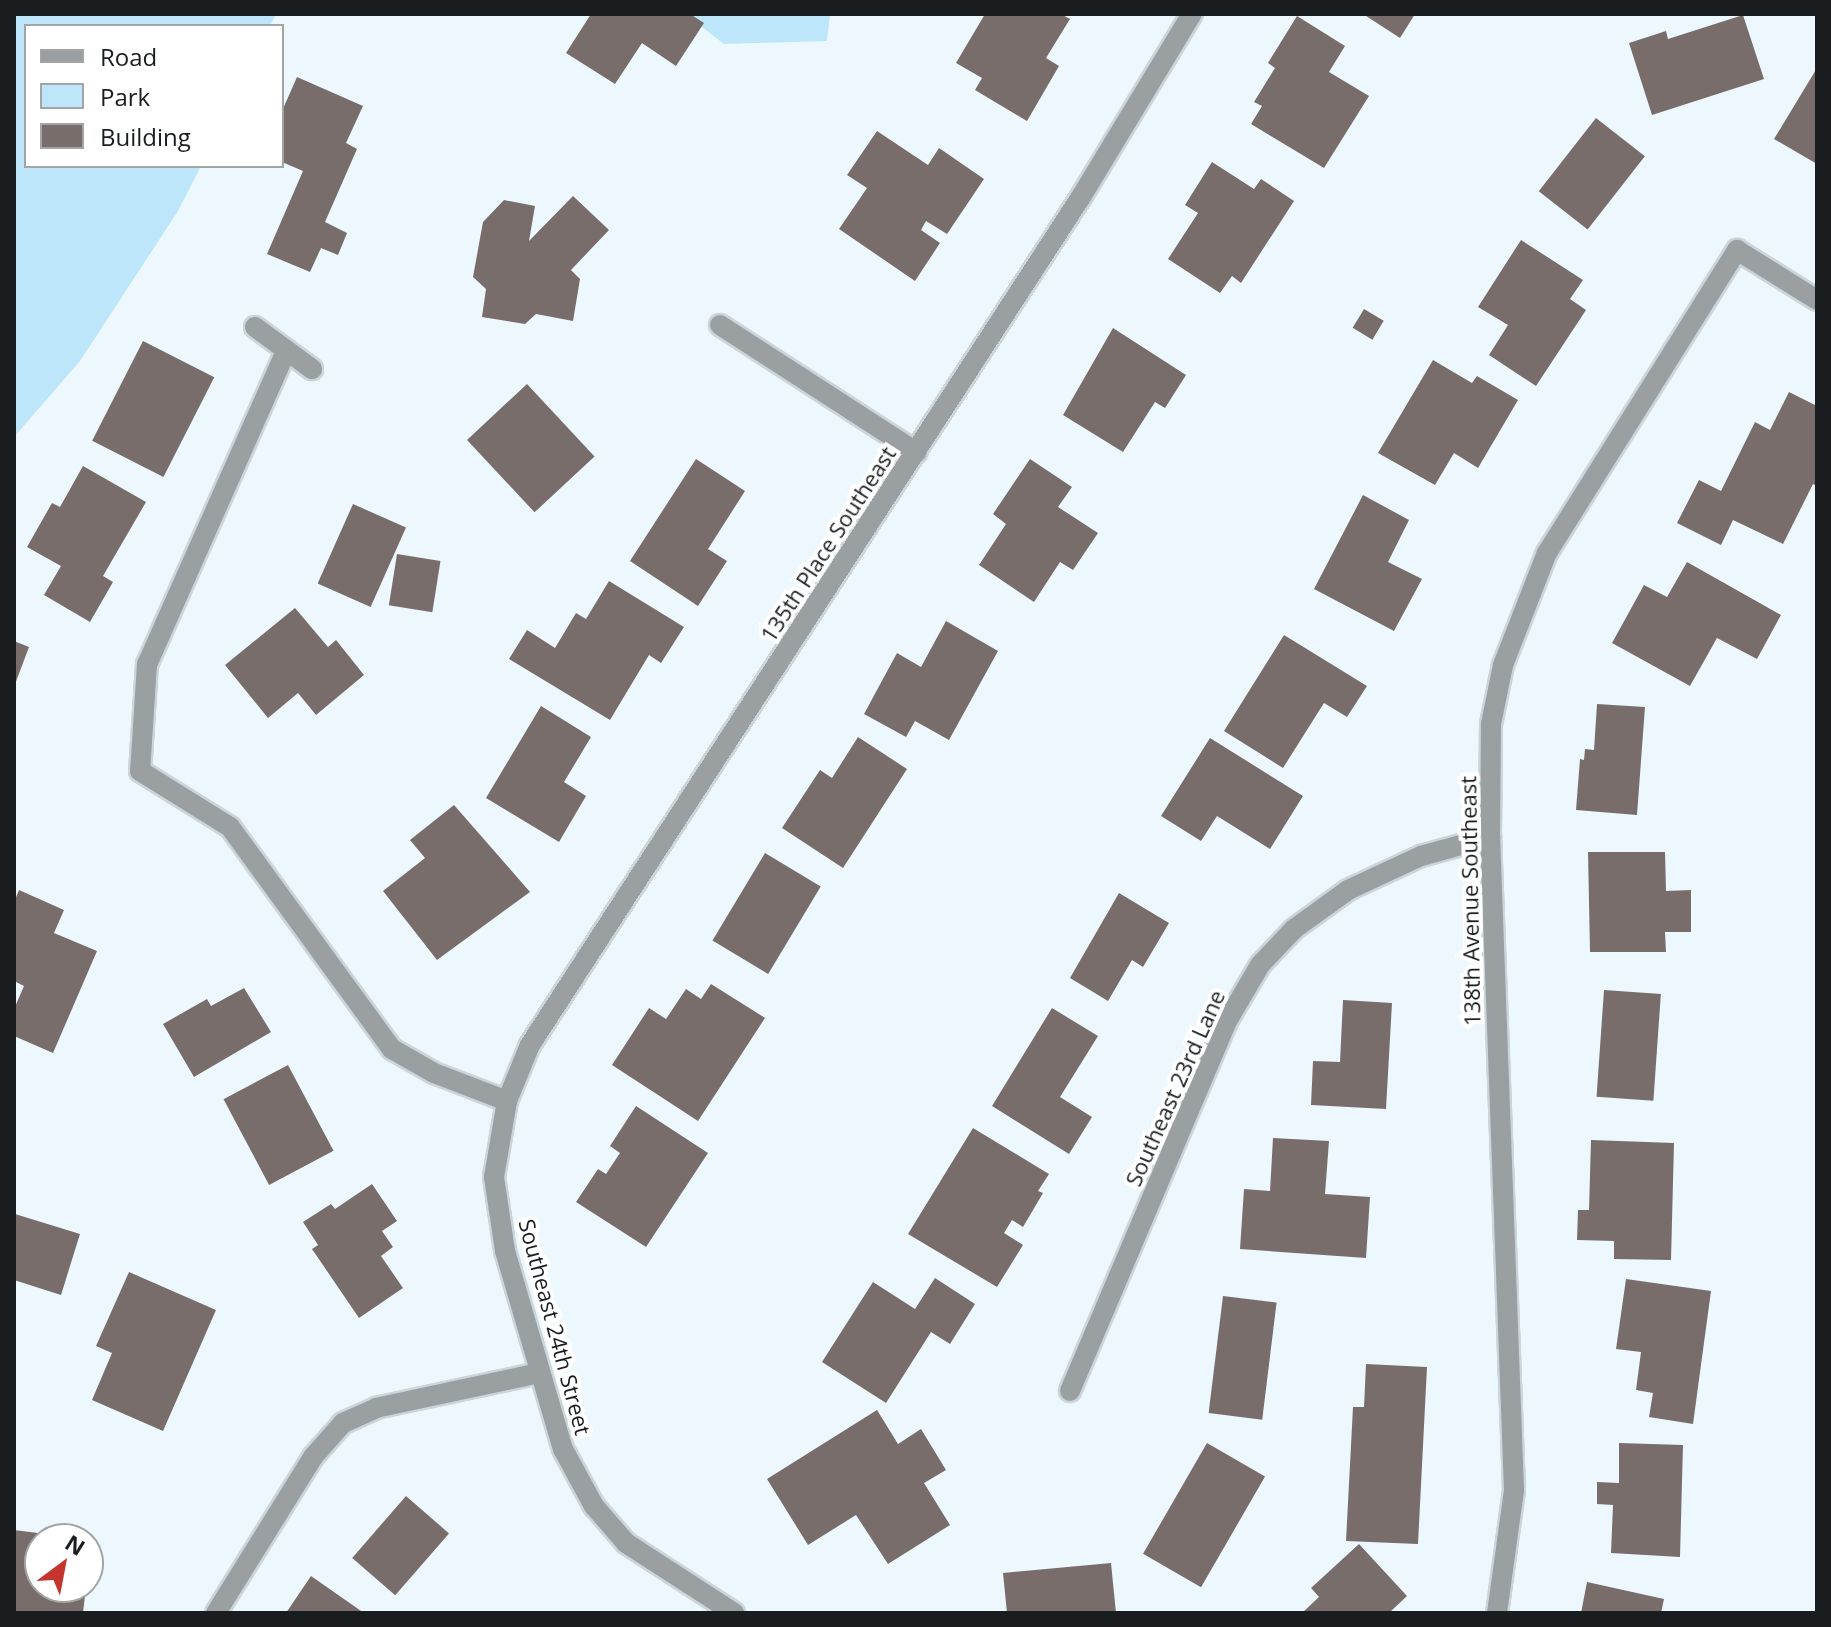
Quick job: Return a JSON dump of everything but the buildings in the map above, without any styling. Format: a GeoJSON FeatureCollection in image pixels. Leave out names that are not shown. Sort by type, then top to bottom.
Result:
{"type":"FeatureCollection","features":[{"type":"Feature","properties":{"kind":"street","name":"135th Place Southeast"},"geometry":{"type":"LineString","coordinates":[[507,1101],[530,1045],[1081,197],[1192,14]]}},
{"type":"Feature","properties":{"kind":"street","name":"138th Avenue Southeast"},"geometry":{"type":"LineString","coordinates":[[1497,1613],[1514,1490],[1490,837],[1491,724],[1503,665],[1522,609],[1547,553],[1737,250],[1817,300]]}},
{"type":"Feature","properties":{"kind":"street"},"geometry":{"type":"LineString","coordinates":[[720,325],[916,452]]}},
{"type":"Feature","properties":{"kind":"street"},"geometry":{"type":"LineString","coordinates":[[255,327],[312,369]]}},
{"type":"Feature","properties":{"kind":"street"},"geometry":{"type":"LineString","coordinates":[[286,351],[147,664],[140,771],[230,827],[392,1049],[434,1073],[507,1101]]}},
{"type":"Feature","properties":{"kind":"street","name":"Southeast 23rd Lane"},"geometry":{"type":"LineString","coordinates":[[1070,1391],[1226,1023],[1260,965],[1294,929],[1348,890],[1421,856],[1490,837]]}},
{"type":"Feature","properties":{"kind":"street","name":"Southeast 24th Street"},"geometry":{"type":"LineString","coordinates":[[507,1101],[494,1177],[505,1251],[563,1449],[594,1506],[626,1543],[734,1613]]}},
{"type":"Feature","properties":{"kind":"street"},"geometry":{"type":"LineString","coordinates":[[216,1613],[313,1457],[343,1423],[376,1408],[539,1373]]}},
{"type":"Feature","properties":{"kind":"green space"},"geometry":{"type":"Polygon","coordinates":[[[14,14],[276,14],[271,24],[24,24],[24,168],[200,168],[178,211],[80,361],[14,437],[14,14]]]}},
{"type":"Feature","properties":{"kind":"green space"},"geometry":{"type":"Polygon","coordinates":[[[685,14],[830,14],[827,41],[724,44],[685,14]]]}}]}
